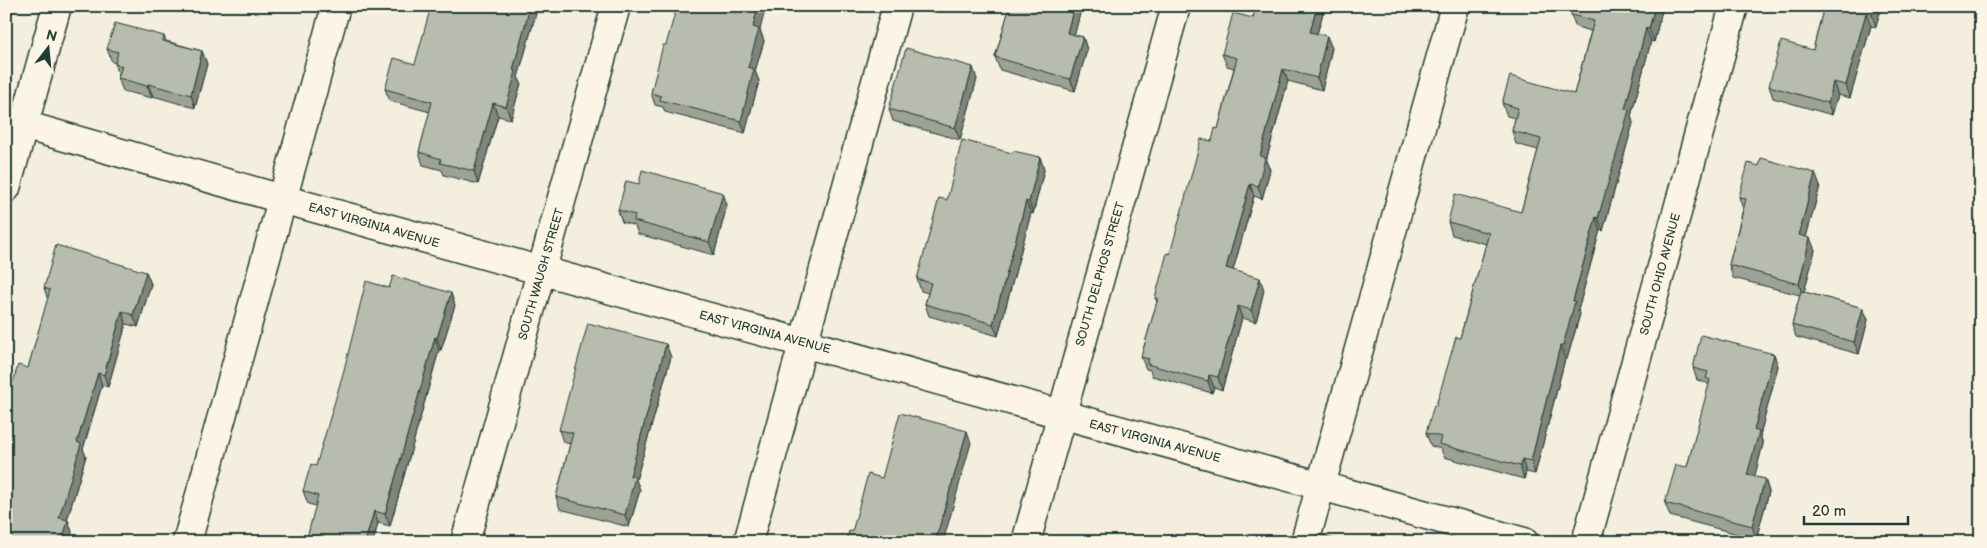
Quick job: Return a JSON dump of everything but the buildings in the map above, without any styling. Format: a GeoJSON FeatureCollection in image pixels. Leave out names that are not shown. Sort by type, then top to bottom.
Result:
{"type":"FeatureCollection","features":[{"type":"Feature","properties":{"kind":"street"},"geometry":{"type":"LineString","coordinates":[[6,188],[15,123],[57,6]]}},
{"type":"Feature","properties":{"kind":"street"},"geometry":{"type":"LineString","coordinates":[[187,542],[336,6]]}},
{"type":"Feature","properties":{"kind":"street","name":"SOUTH WAUGH STREET"},"geometry":{"type":"LineString","coordinates":[[465,542],[616,6]]}},
{"type":"Feature","properties":{"kind":"street"},"geometry":{"type":"LineString","coordinates":[[748,542],[897,6]]}},
{"type":"Feature","properties":{"kind":"street","name":"SOUTH DELPHOS STREET"},"geometry":{"type":"LineString","coordinates":[[1026,542],[1176,6]]}},
{"type":"Feature","properties":{"kind":"street"},"geometry":{"type":"LineString","coordinates":[[1305,542],[1455,6]]}},
{"type":"Feature","properties":{"kind":"street","name":"SOUTH OHIO AVENUE"},"geometry":{"type":"LineString","coordinates":[[1586,542],[1734,6]]}},
{"type":"Feature","properties":{"kind":"street","name":"EAST VIRGINIA AVENUE"},"geometry":{"type":"LineString","coordinates":[[15,123],[282,200],[804,342],[1061,416],[1524,542]]}}]}
